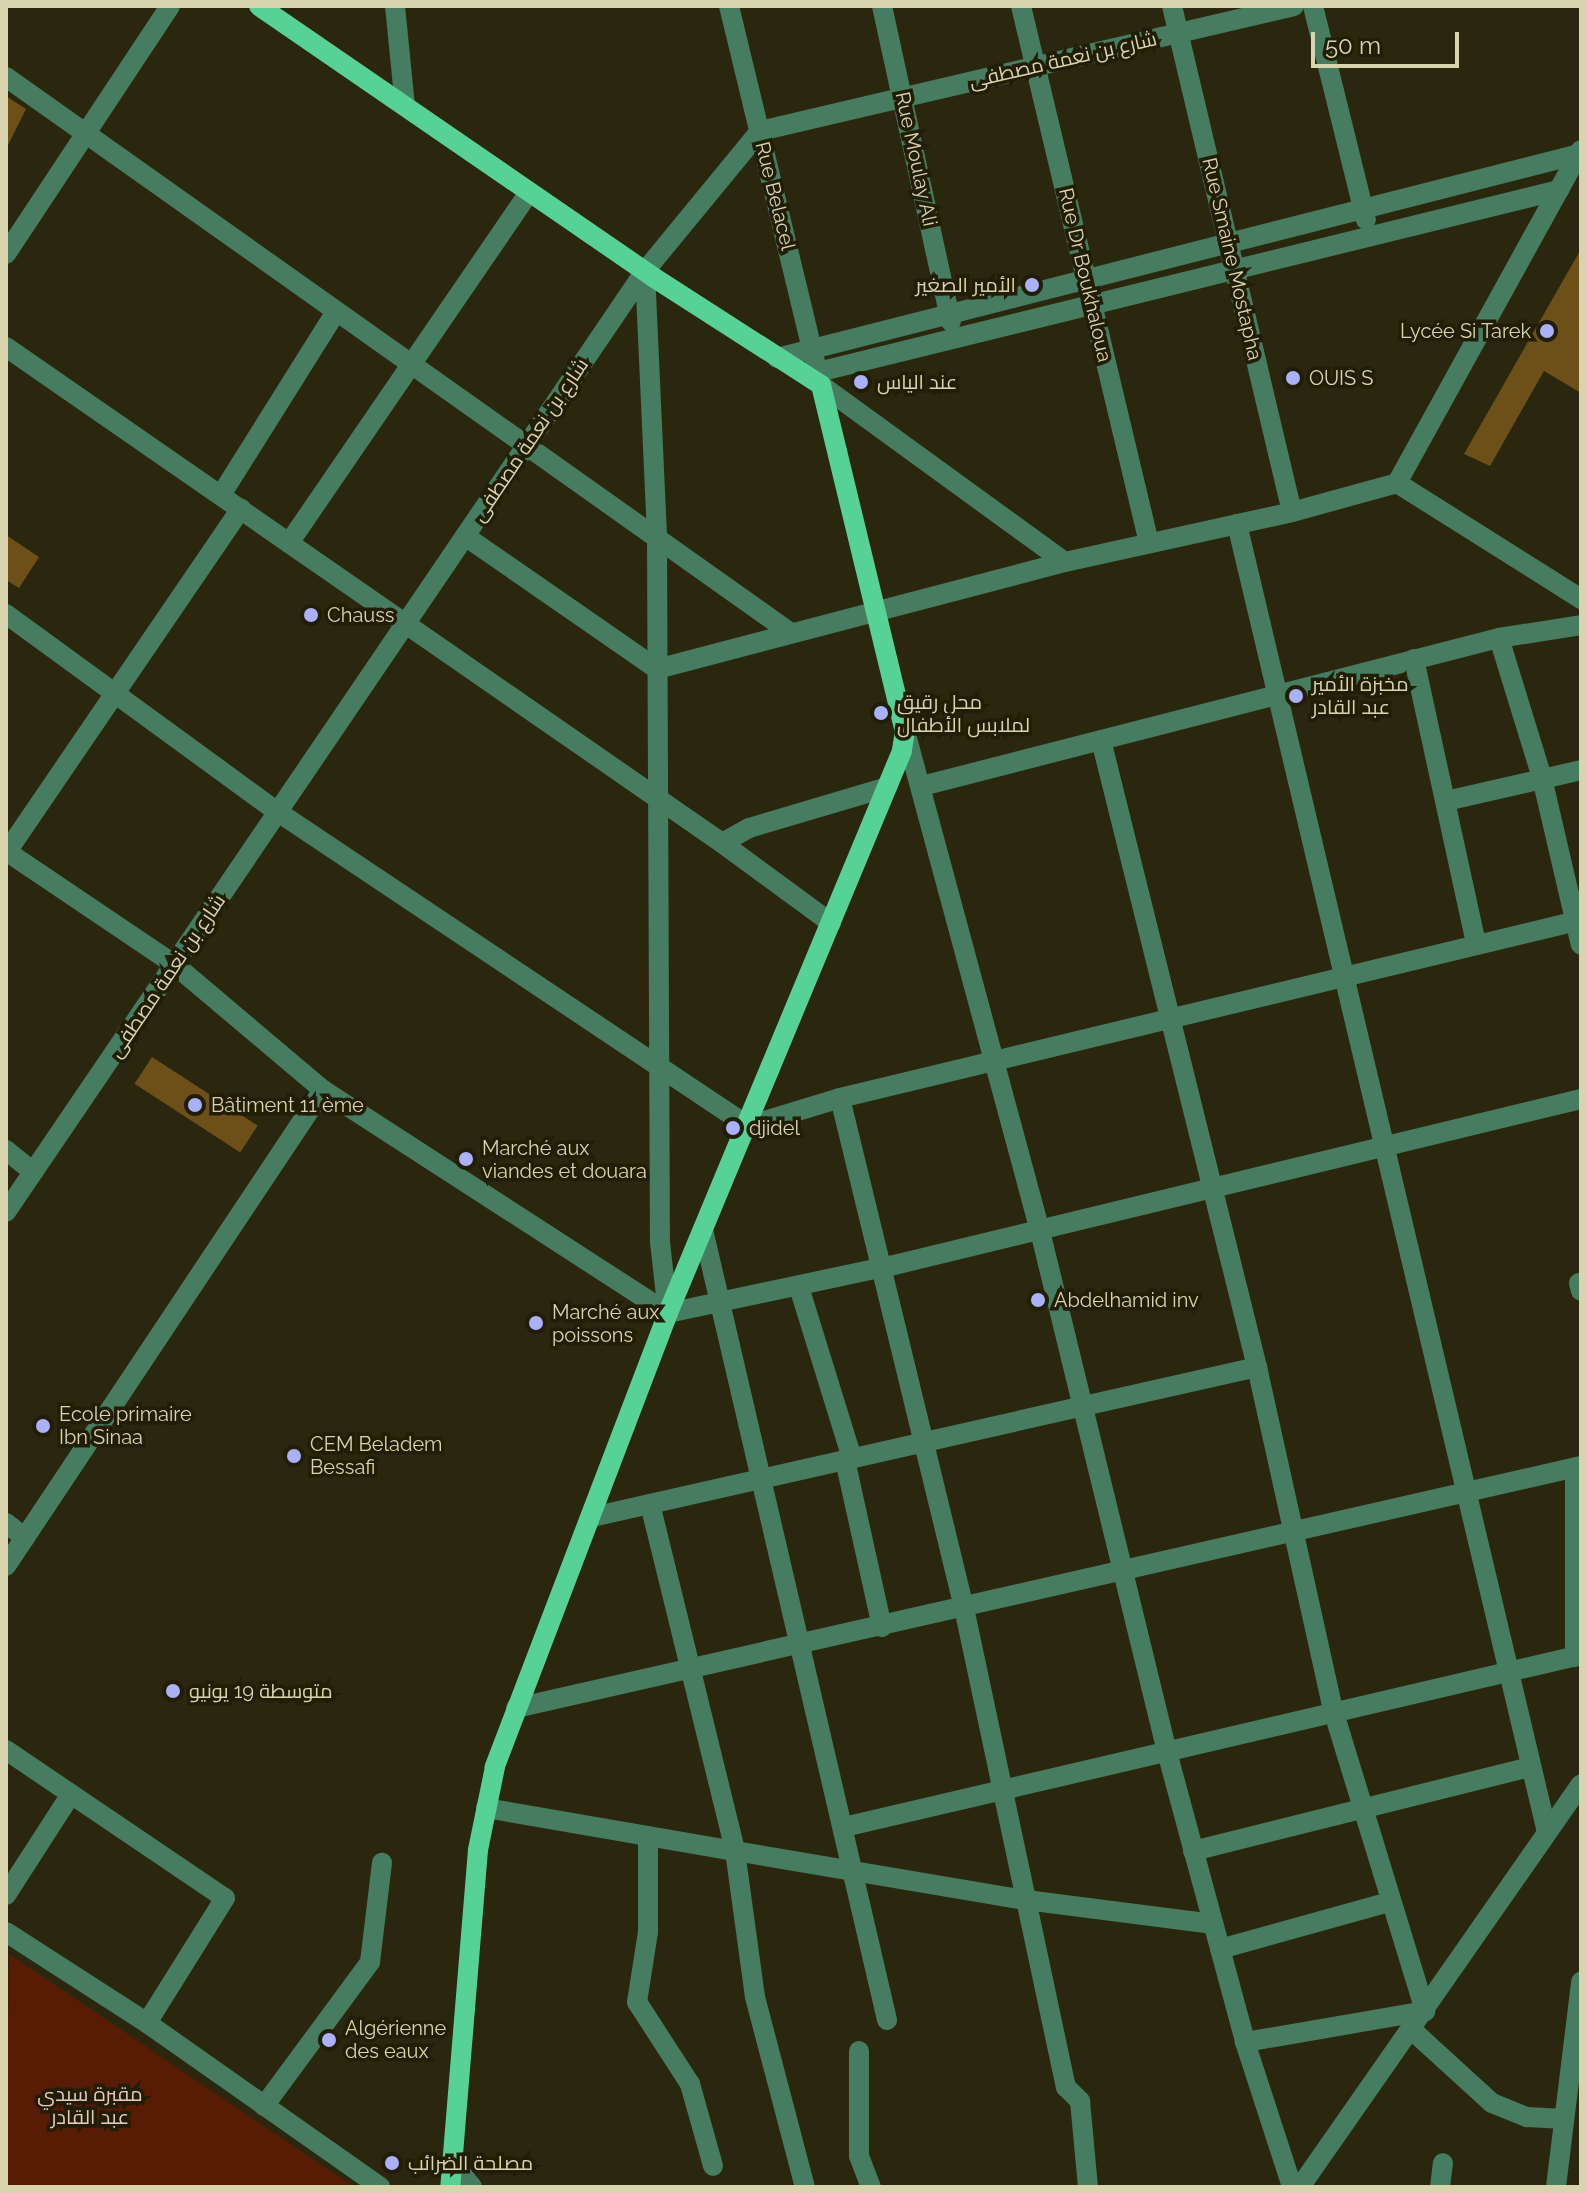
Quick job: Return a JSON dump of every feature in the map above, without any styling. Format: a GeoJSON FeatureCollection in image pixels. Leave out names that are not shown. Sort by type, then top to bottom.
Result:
{"type":"FeatureCollection","features":[{"type":"Feature","properties":{"kind":"main road"},"geometry":{"type":"LineString","coordinates":[[259,6],[645,271],[777,358],[820,379],[905,731],[887,787],[704,1234],[668,1313],[516,1708],[486,1808],[478,1850],[450,2187]]}},
{"type":"Feature","properties":{"kind":"street"},"geometry":{"type":"LineString","coordinates":[[6,254],[170,6]]}},
{"type":"Feature","properties":{"kind":"street"},"geometry":{"type":"LineString","coordinates":[[395,6],[405,106]]}},
{"type":"Feature","properties":{"kind":"street","name":"Rue Belacel"},"geometry":{"type":"LineString","coordinates":[[731,6],[820,379]]}},
{"type":"Feature","properties":{"kind":"street","name":"Rue Moulay Ali"},"geometry":{"type":"LineString","coordinates":[[882,6],[955,337]]}},
{"type":"Feature","properties":{"kind":"street","name":"Rue Dr Boukhaloua"},"geometry":{"type":"LineString","coordinates":[[1021,6],[1149,543]]}},
{"type":"Feature","properties":{"kind":"street","name":"Rue Smaine Mostapha"},"geometry":{"type":"LineString","coordinates":[[1172,6],[1292,512]]}},
{"type":"Feature","properties":{"kind":"street","name":"شارع بن نعمة مصطفى"},"geometry":{"type":"LineString","coordinates":[[6,1212],[645,271],[760,131],[1294,6]]}},
{"type":"Feature","properties":{"kind":"street"},"geometry":{"type":"LineString","coordinates":[[1313,6],[1370,235]]}},
{"type":"Feature","properties":{"kind":"street"},"geometry":{"type":"LineString","coordinates":[[6,77],[335,313],[527,444],[791,633]]}},
{"type":"Feature","properties":{"kind":"street"},"geometry":{"type":"LineString","coordinates":[[777,358],[1580,152]]}},
{"type":"Feature","properties":{"kind":"street"},"geometry":{"type":"LineString","coordinates":[[465,536],[657,669],[877,609],[1065,562],[1292,512],[1397,483],[1580,152]]}},
{"type":"Feature","properties":{"kind":"street"},"geometry":{"type":"LineString","coordinates":[[820,379],[955,337],[1234,266],[1559,190]]}},
{"type":"Feature","properties":{"kind":"street"},"geometry":{"type":"LineString","coordinates":[[289,543],[529,192]]}},
{"type":"Feature","properties":{"kind":"street"},"geometry":{"type":"LineString","coordinates":[[645,271],[657,538],[660,1242],[668,1313]]}},
{"type":"Feature","properties":{"kind":"street"},"geometry":{"type":"LineString","coordinates":[[221,495],[335,313]]}},
{"type":"Feature","properties":{"kind":"street"},"geometry":{"type":"LineString","coordinates":[[6,347],[722,843],[831,923]]}},
{"type":"Feature","properties":{"kind":"street"},"geometry":{"type":"LineString","coordinates":[[820,379],[1065,562]]}},
{"type":"Feature","properties":{"kind":"street"},"geometry":{"type":"LineString","coordinates":[[1397,483],[1581,599]]}},
{"type":"Feature","properties":{"kind":"street"},"geometry":{"type":"LineString","coordinates":[[241,509],[6,852],[175,965],[323,1090],[668,1313],[721,1305],[1040,1231],[1581,1099]]}},
{"type":"Feature","properties":{"kind":"street"},"geometry":{"type":"LineString","coordinates":[[1237,524],[1348,976],[1465,1494],[1547,1832]]}},
{"type":"Feature","properties":{"kind":"street"},"geometry":{"type":"LineString","coordinates":[[6,614],[278,812],[748,1126],[840,1098],[1578,921]]}},
{"type":"Feature","properties":{"kind":"street"},"geometry":{"type":"LineString","coordinates":[[922,786],[1499,638],[1581,625]]}},
{"type":"Feature","properties":{"kind":"street"},"geometry":{"type":"LineString","coordinates":[[1499,638],[1542,778],[1578,921],[1581,945]]}},
{"type":"Feature","properties":{"kind":"street"},"geometry":{"type":"LineString","coordinates":[[1414,659],[1476,943]]}},
{"type":"Feature","properties":{"kind":"street"},"geometry":{"type":"LineString","coordinates":[[905,731],[1040,1231],[1193,1851],[1245,2042],[1292,2187]]}},
{"type":"Feature","properties":{"kind":"street"},"geometry":{"type":"LineString","coordinates":[[1101,740],[1257,1367],[1334,1713],[1361,1811],[1425,2011]]}},
{"type":"Feature","properties":{"kind":"street"},"geometry":{"type":"LineString","coordinates":[[1446,801],[1581,770]]}},
{"type":"Feature","properties":{"kind":"street"},"geometry":{"type":"LineString","coordinates":[[722,843],[749,828],[887,787]]}},
{"type":"Feature","properties":{"kind":"street"},"geometry":{"type":"LineString","coordinates":[[6,1566],[323,1090]]}},
{"type":"Feature","properties":{"kind":"street"},"geometry":{"type":"LineString","coordinates":[[840,1098],[964,1608],[1066,2087],[1080,2101],[1088,2187]]}},
{"type":"Feature","properties":{"kind":"street"},"geometry":{"type":"LineString","coordinates":[[6,1150],[33,1172]]}},
{"type":"Feature","properties":{"kind":"street"},"geometry":{"type":"LineString","coordinates":[[704,1234],[887,2020]]}},
{"type":"Feature","properties":{"kind":"street"},"geometry":{"type":"LineString","coordinates":[[799,1287],[848,1459],[882,1627]]}},
{"type":"Feature","properties":{"kind":"street"},"geometry":{"type":"LineString","coordinates":[[592,1517],[1257,1367]]}},
{"type":"Feature","properties":{"kind":"street"},"geometry":{"type":"LineString","coordinates":[[516,1708],[691,1671],[1578,1467],[1578,1656],[844,1827]]}},
{"type":"Feature","properties":{"kind":"street"},"geometry":{"type":"LineString","coordinates":[[650,1504],[735,1851],[755,1997],[805,2187]]}},
{"type":"Feature","properties":{"kind":"street"},"geometry":{"type":"LineString","coordinates":[[6,1523],[25,1538]]}},
{"type":"Feature","properties":{"kind":"street"},"geometry":{"type":"LineString","coordinates":[[6,1750],[225,1898],[147,2023]]}},
{"type":"Feature","properties":{"kind":"street"},"geometry":{"type":"LineString","coordinates":[[1193,1851],[1530,1767]]}},
{"type":"Feature","properties":{"kind":"street"},"geometry":{"type":"LineString","coordinates":[[1300,2187],[1581,1784]]}},
{"type":"Feature","properties":{"kind":"street"},"geometry":{"type":"LineString","coordinates":[[6,1895],[71,1794]]}},
{"type":"Feature","properties":{"kind":"street"},"geometry":{"type":"LineString","coordinates":[[486,1808],[1026,1900],[1213,1924]]}},
{"type":"Feature","properties":{"kind":"street"},"geometry":{"type":"LineString","coordinates":[[648,1836],[648,1932],[637,2002],[690,2084],[713,2166]]}},
{"type":"Feature","properties":{"kind":"street"},"geometry":{"type":"LineString","coordinates":[[264,2106],[370,1962],[382,1863]]}},
{"type":"Feature","properties":{"kind":"street"},"geometry":{"type":"LineString","coordinates":[[1220,1949],[1390,1902]]}},
{"type":"Feature","properties":{"kind":"street"},"geometry":{"type":"LineString","coordinates":[[7,1936],[147,2023],[380,2187]]}},
{"type":"Feature","properties":{"kind":"street"},"geometry":{"type":"LineString","coordinates":[[1556,2187],[1581,1982]]}},
{"type":"Feature","properties":{"kind":"street"},"geometry":{"type":"LineString","coordinates":[[1245,2042],[1425,2011]]}},
{"type":"Feature","properties":{"kind":"street"},"geometry":{"type":"LineString","coordinates":[[1412,2030],[1492,2103],[1527,2117],[1564,2119]]}},
{"type":"Feature","properties":{"kind":"street"},"geometry":{"type":"LineString","coordinates":[[859,2051],[859,2156],[871,2187]]}},
{"type":"Feature","properties":{"kind":"street"},"geometry":{"type":"LineString","coordinates":[[452,2163],[472,2187]]}},
{"type":"Feature","properties":{"kind":"street"},"geometry":{"type":"LineString","coordinates":[[1440,2187],[1443,2163]]}},
{"type":"Feature","properties":{"kind":"green space","name":"مقبرة سيدي عبد القادر"},"geometry":{"type":"Polygon","coordinates":[[[9,1954],[354,2187],[6,2187],[9,1954]]]}},
{"type":"Feature","properties":{"kind":"building"},"geometry":{"type":"Polygon","coordinates":[[[6,96],[26,109],[6,149],[6,96]]]}},
{"type":"Feature","properties":{"kind":"building"},"geometry":{"type":"Polygon","coordinates":[[[1581,249],[1581,393],[1544,371],[1490,466],[1464,454],[1581,249]]]}},
{"type":"Feature","properties":{"kind":"building"},"geometry":{"type":"Polygon","coordinates":[[[6,535],[39,557],[19,588],[6,580],[6,535]]]}},
{"type":"Feature","properties":{"kind":"building","name":"Bâtiment 11 ème"},"geometry":{"type":"Polygon","coordinates":[[[152,1057],[258,1126],[240,1152],[135,1084],[152,1057]]]}},
{"type":"Feature","properties":{"kind":"place","name":"الأمير الصغير"},"geometry":{"type":"Point","coordinates":[1032,285]}},
{"type":"Feature","properties":{"kind":"place","name":"Lycée Si Tarek"},"geometry":{"type":"Point","coordinates":[1547,331]}},
{"type":"Feature","properties":{"kind":"place","name":"OUIS S"},"geometry":{"type":"Point","coordinates":[1293,378]}},
{"type":"Feature","properties":{"kind":"place","name":"عند الياس"},"geometry":{"type":"Point","coordinates":[861,382]}},
{"type":"Feature","properties":{"kind":"place","name":"Chauss"},"geometry":{"type":"Point","coordinates":[311,615]}},
{"type":"Feature","properties":{"kind":"place","name":"مخبزة الأمير عبد القادر"},"geometry":{"type":"Point","coordinates":[1296,696]}},
{"type":"Feature","properties":{"kind":"place","name":"محل رقيق لملابس الأطفال"},"geometry":{"type":"Point","coordinates":[881,713]}},
{"type":"Feature","properties":{"kind":"place","name":"Bâtiment 11 ème"},"geometry":{"type":"Point","coordinates":[195,1105]}},
{"type":"Feature","properties":{"kind":"place","name":"djidel"},"geometry":{"type":"Point","coordinates":[733,1128]}},
{"type":"Feature","properties":{"kind":"place","name":"Marché aux viandes et douara"},"geometry":{"type":"Point","coordinates":[466,1159]}},
{"type":"Feature","properties":{"kind":"place","name":"Abdelhamid inv"},"geometry":{"type":"Point","coordinates":[1038,1300]}},
{"type":"Feature","properties":{"kind":"place","name":"Marché aux poissons"},"geometry":{"type":"Point","coordinates":[536,1323]}},
{"type":"Feature","properties":{"kind":"place","name":"Ecole primaire Ibn Sinaa"},"geometry":{"type":"Point","coordinates":[43,1426]}},
{"type":"Feature","properties":{"kind":"place","name":"CEM Beladem Bessafi"},"geometry":{"type":"Point","coordinates":[294,1456]}},
{"type":"Feature","properties":{"kind":"place","name":"متوسطة 19 يونيو"},"geometry":{"type":"Point","coordinates":[173,1691]}},
{"type":"Feature","properties":{"kind":"place","name":"Algérienne des eaux"},"geometry":{"type":"Point","coordinates":[329,2040]}},
{"type":"Feature","properties":{"kind":"place","name":"مصلحة الضرائب"},"geometry":{"type":"Point","coordinates":[392,2163]}}]}
